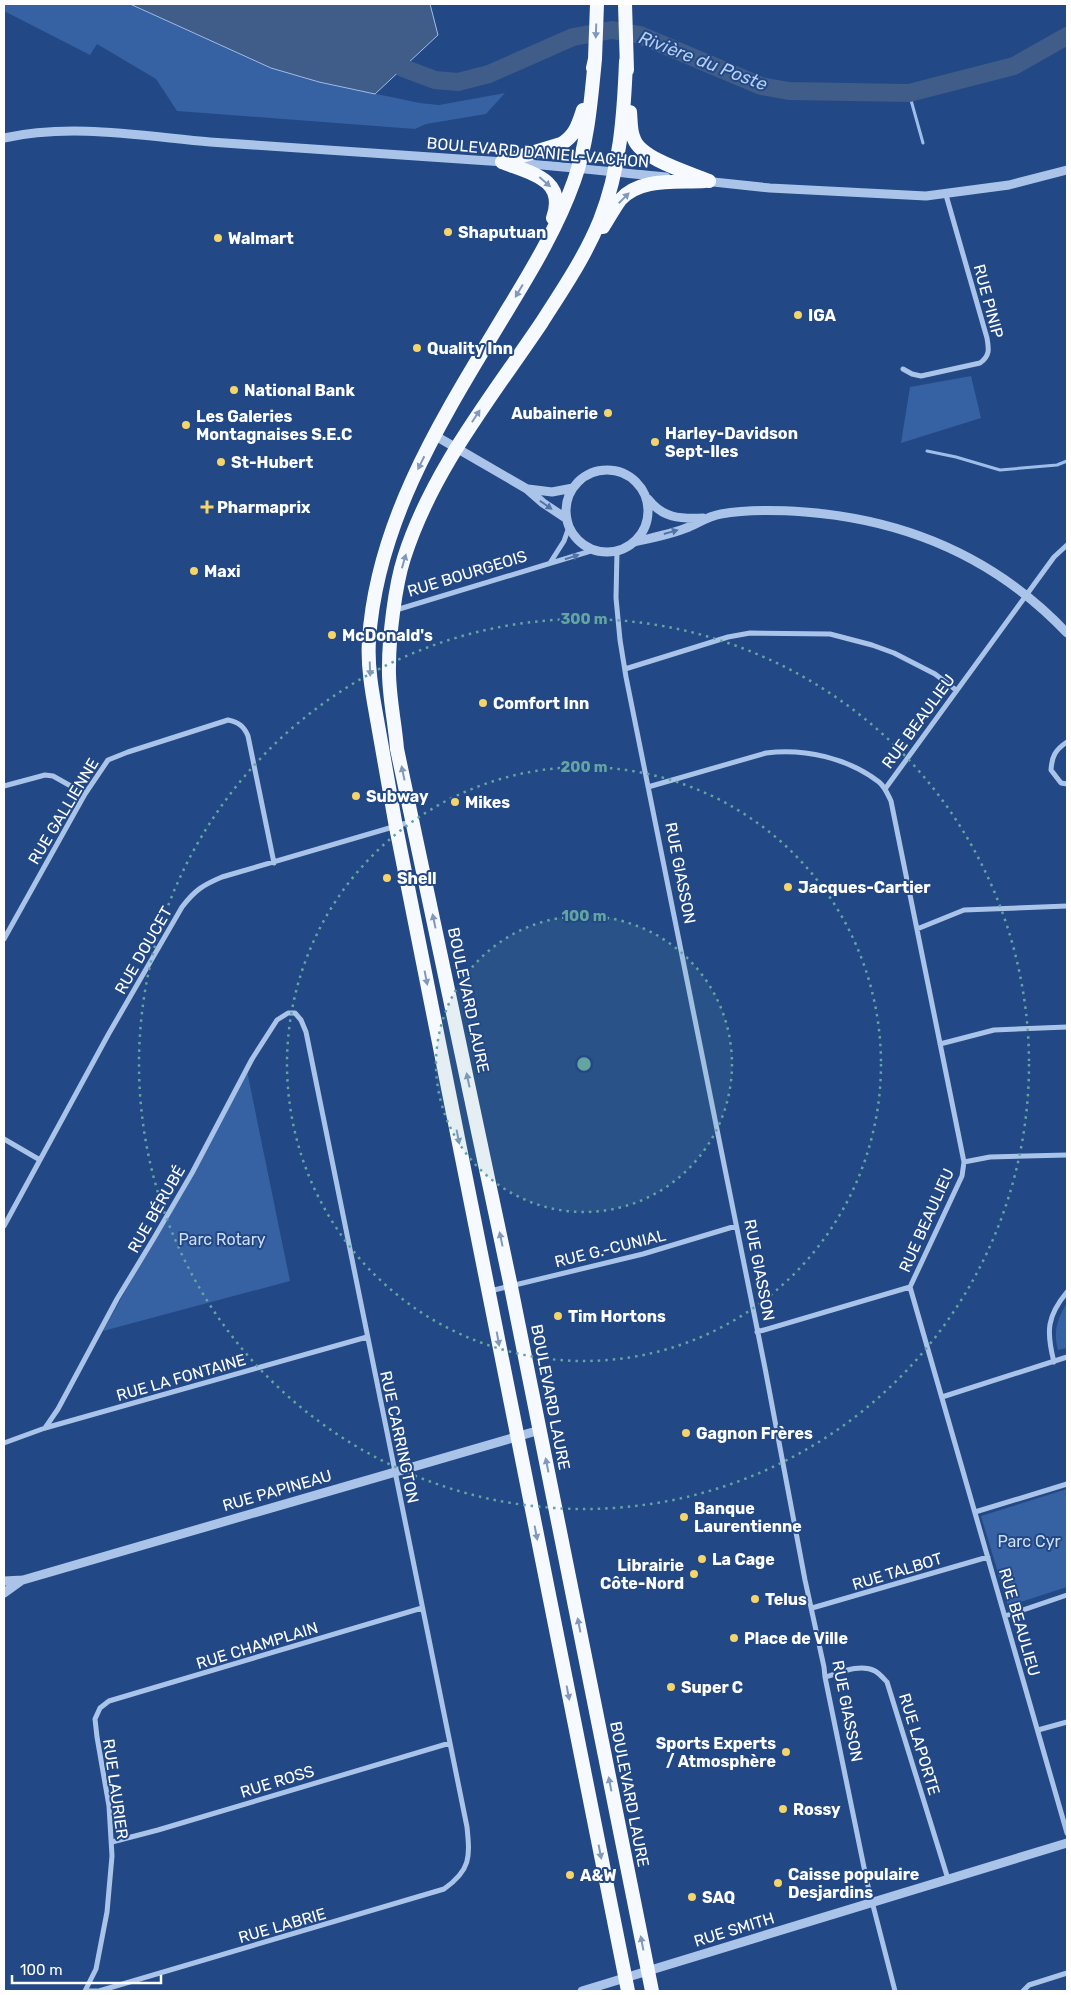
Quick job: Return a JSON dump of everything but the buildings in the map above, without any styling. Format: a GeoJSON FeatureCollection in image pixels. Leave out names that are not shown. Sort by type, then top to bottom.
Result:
{"type":"FeatureCollection","features":[{"type":"Feature","properties":{"kind":"highway"},"geometry":{"type":"LineString","coordinates":[[597,4],[591,107],[578,169],[561,213],[538,260],[434,436],[399,511],[375,596],[369,640],[370,679],[396,827],[627,1985]]}},
{"type":"Feature","properties":{"kind":"highway"},"geometry":{"type":"LineString","coordinates":[[625,4],[626,61],[631,131],[638,147],[649,156],[709,181]]}},
{"type":"Feature","properties":{"kind":"highway"},"geometry":{"type":"LineString","coordinates":[[502,162],[551,148],[569,140],[578,127],[595,59]]}},
{"type":"Feature","properties":{"kind":"highway","name":"BOULEVARD LAURE"},"geometry":{"type":"LineString","coordinates":[[626,61],[624,106],[614,173],[600,221],[585,252],[566,284],[455,448],[428,497],[403,559],[394,610],[388,667],[398,749],[511,1286],[652,1991]]}},
{"type":"Feature","properties":{"kind":"highway"},"geometry":{"type":"LineString","coordinates":[[502,162],[542,178],[548,182],[556,196],[555,212],[538,260]]}},
{"type":"Feature","properties":{"kind":"highway"},"geometry":{"type":"LineString","coordinates":[[585,252],[620,200],[635,189],[644,185],[709,181]]}},
{"type":"Feature","properties":{"kind":"street","name":"BOULEVARD DANIEL-VACHON"},"geometry":{"type":"LineString","coordinates":[[4,138],[28,132],[46,131],[144,134],[209,142],[502,162],[770,188],[926,196],[1009,185],[1067,170]]}},
{"type":"Feature","properties":{"kind":"street","name":"RUE PINIP"},"geometry":{"type":"LineString","coordinates":[[903,369],[921,376],[980,363],[986,359],[988,353],[987,338],[946,194]]}},
{"type":"Feature","properties":{"kind":"street"},"geometry":{"type":"LineString","coordinates":[[434,436],[527,489],[568,523]]}},
{"type":"Feature","properties":{"kind":"street"},"geometry":{"type":"LineString","coordinates":[[706,518],[688,527],[634,542],[617,551],[606,552],[594,550],[584,545],[575,537],[568,523],[566,508],[573,488],[582,479],[592,473],[605,470],[618,471],[630,476],[657,510],[670,516],[684,519],[706,518],[742,511],[773,510],[818,513],[872,521],[903,529],[944,545],[990,568],[1026,594],[1067,633]]}},
{"type":"Feature","properties":{"kind":"street"},"geometry":{"type":"LineString","coordinates":[[527,489],[552,492],[573,488]]}},
{"type":"Feature","properties":{"kind":"street"},"geometry":{"type":"LineString","coordinates":[[634,542],[643,532],[647,521],[648,508],[646,496]]}},
{"type":"Feature","properties":{"kind":"street","name":"RUE BOURGEOIS"},"geometry":{"type":"LineString","coordinates":[[550,564],[564,541],[568,523]]}},
{"type":"Feature","properties":{"kind":"street","name":"RUE BEAULIEU"},"geometry":{"type":"LineString","coordinates":[[1067,545],[1054,556],[885,789],[891,802],[964,1162],[962,1176],[910,1287],[1067,1833]]}},
{"type":"Feature","properties":{"kind":"street","name":"RUE BOURGEOIS"},"geometry":{"type":"LineString","coordinates":[[394,610],[594,550]]}},
{"type":"Feature","properties":{"kind":"street","name":"RUE GIASSON"},"geometry":{"type":"LineString","coordinates":[[617,551],[616,598],[625,669],[805,1580],[867,1882],[895,1991]]}},
{"type":"Feature","properties":{"kind":"street"},"geometry":{"type":"LineString","coordinates":[[625,669],[750,633],[830,634],[872,645],[894,654],[936,674],[956,690]]}},
{"type":"Feature","properties":{"kind":"street","name":"RUE GALLIENNE"},"geometry":{"type":"LineString","coordinates":[[4,939],[85,794],[108,760],[219,722],[228,720],[237,722],[245,728],[274,863]]}},
{"type":"Feature","properties":{"kind":"street"},"geometry":{"type":"LineString","coordinates":[[1067,742],[1057,748],[1052,757],[1051,770],[1055,778],[1061,783],[1067,784]]}},
{"type":"Feature","properties":{"kind":"street"},"geometry":{"type":"LineString","coordinates":[[648,787],[766,753],[785,751],[828,757],[850,765],[880,783],[885,789]]}},
{"type":"Feature","properties":{"kind":"street"},"geometry":{"type":"LineString","coordinates":[[4,786],[45,775],[53,776],[85,794]]}},
{"type":"Feature","properties":{"kind":"street","name":"RUE DOUCET"},"geometry":{"type":"LineString","coordinates":[[4,1226],[108,1035],[182,906],[199,887],[222,877],[413,821]]}},
{"type":"Feature","properties":{"kind":"street"},"geometry":{"type":"LineString","coordinates":[[917,929],[964,910],[1067,906]]}},
{"type":"Feature","properties":{"kind":"street","name":"RUE BÉRUBÉ"},"geometry":{"type":"LineString","coordinates":[[45,1428],[62,1402],[117,1299],[192,1172],[252,1058],[277,1020],[288,1013],[295,1013]]}},
{"type":"Feature","properties":{"kind":"street","name":"RUE CARRINGTON"},"geometry":{"type":"LineString","coordinates":[[295,1013],[301,1020],[306,1032],[467,1827],[469,1858],[463,1868]]}},
{"type":"Feature","properties":{"kind":"street"},"geometry":{"type":"LineString","coordinates":[[940,1044],[994,1030],[1067,1027]]}},
{"type":"Feature","properties":{"kind":"street"},"geometry":{"type":"LineString","coordinates":[[4,1138],[40,1160]]}},
{"type":"Feature","properties":{"kind":"street"},"geometry":{"type":"LineString","coordinates":[[964,1162],[990,1157],[1067,1155]]}},
{"type":"Feature","properties":{"kind":"street","name":"RUE G.-CUNIAL"},"geometry":{"type":"LineString","coordinates":[[490,1291],[643,1254],[736,1226]]}},
{"type":"Feature","properties":{"kind":"street"},"geometry":{"type":"LineString","coordinates":[[757,1332],[910,1287]]}},
{"type":"Feature","properties":{"kind":"street"},"geometry":{"type":"LineString","coordinates":[[1054,1362],[1048,1330],[1049,1323],[1056,1304],[1067,1292]]}},
{"type":"Feature","properties":{"kind":"street","name":"RUE LA FONTAINE"},"geometry":{"type":"LineString","coordinates":[[4,1443],[45,1428],[367,1337]]}},
{"type":"Feature","properties":{"kind":"street"},"geometry":{"type":"LineString","coordinates":[[942,1397],[1067,1357]]}},
{"type":"Feature","properties":{"kind":"street","name":"RUE PAPINEAU"},"geometry":{"type":"LineString","coordinates":[[23,1580],[540,1430]]}},
{"type":"Feature","properties":{"kind":"street"},"geometry":{"type":"LineString","coordinates":[[975,1512],[1067,1484]]}},
{"type":"Feature","properties":{"kind":"street","name":"RUE TALBOT"},"geometry":{"type":"LineString","coordinates":[[812,1608],[988,1557]]}},
{"type":"Feature","properties":{"kind":"street"},"geometry":{"type":"LineString","coordinates":[[4,1580],[23,1580]]}},
{"type":"Feature","properties":{"kind":"street"},"geometry":{"type":"LineString","coordinates":[[4,1593],[23,1580]]}},
{"type":"Feature","properties":{"kind":"street"},"geometry":{"type":"LineString","coordinates":[[1005,1616],[1067,1595]]}},
{"type":"Feature","properties":{"kind":"street","name":"RUE CHAMPLAIN"},"geometry":{"type":"LineString","coordinates":[[100,1708],[109,1701],[422,1608]]}},
{"type":"Feature","properties":{"kind":"street","name":"RUE LAPORTE"},"geometry":{"type":"LineString","coordinates":[[825,1677],[854,1669],[866,1669],[875,1671],[888,1682],[948,1879]]}},
{"type":"Feature","properties":{"kind":"street","name":"RUE LAURIER"},"geometry":{"type":"LineString","coordinates":[[85,1991],[96,1969],[103,1935],[112,1856],[109,1806],[96,1737],[95,1719],[100,1708]]}},
{"type":"Feature","properties":{"kind":"street"},"geometry":{"type":"LineString","coordinates":[[1038,1730],[1067,1722]]}},
{"type":"Feature","properties":{"kind":"street","name":"RUE ROSS"},"geometry":{"type":"LineString","coordinates":[[112,1842],[450,1743]]}},
{"type":"Feature","properties":{"kind":"street","name":"RUE SMITH"},"geometry":{"type":"LineString","coordinates":[[582,1991],[627,1985],[648,1971],[1067,1843]]}},
{"type":"Feature","properties":{"kind":"street","name":"RUE LABRIE"},"geometry":{"type":"LineString","coordinates":[[85,1991],[98,1991],[444,1889],[456,1881],[463,1868]]}},
{"type":"Feature","properties":{"kind":"street"},"geometry":{"type":"LineString","coordinates":[[1023,1991],[1029,1984],[1067,1973]]}},
{"type":"Feature","properties":{"kind":"green space"},"geometry":{"type":"Polygon","coordinates":[[[4,4],[130,4],[271,68],[319,82],[420,103],[439,105],[505,93],[486,114],[426,124],[415,129],[177,111],[156,79],[97,44],[90,55],[4,11],[4,4]]]}},
{"type":"Feature","properties":{"kind":"green space"},"geometry":{"type":"Polygon","coordinates":[[[971,376],[981,418],[901,443],[910,387],[971,376]]]}},
{"type":"Feature","properties":{"kind":"green space","name":"Parc Rotary"},"geometry":{"type":"Polygon","coordinates":[[[247,1071],[290,1281],[103,1331],[247,1071]]]}},
{"type":"Feature","properties":{"kind":"green space"},"geometry":{"type":"Polygon","coordinates":[[[1067,1303],[1067,1348],[1058,1350],[1056,1331],[1067,1303]]]}},
{"type":"Feature","properties":{"kind":"green space","name":"Parc Cyr"},"geometry":{"type":"Polygon","coordinates":[[[1067,1489],[1067,1587],[1008,1606],[981,1516],[1067,1489]]]}},
{"type":"Feature","properties":{"kind":"shaded area"},"geometry":{"type":"Polygon","coordinates":[[[130,4],[430,4],[438,35],[375,94],[319,82],[271,68],[130,4]]]}},
{"type":"Feature","properties":{"kind":"waterway","name":"Rivière du Poste"},"geometry":{"type":"LineString","coordinates":[[403,68],[435,80],[458,82],[489,74],[573,37],[612,30],[640,35],[761,86],[789,91],[909,93],[1014,66],[1067,36]]}},
{"type":"Feature","properties":{"kind":"waterway"},"geometry":{"type":"LineString","coordinates":[[909,93],[923,143]]}},
{"type":"Feature","properties":{"kind":"waterway"},"geometry":{"type":"LineString","coordinates":[[927,451],[1000,470],[1057,465],[1067,461]]}},
{"type":"Feature","properties":{"kind":"place","name":"Shaputuan"},"geometry":{"type":"Point","coordinates":[448,232]}},
{"type":"Feature","properties":{"kind":"place","name":"Walmart"},"geometry":{"type":"Point","coordinates":[218,238]}},
{"type":"Feature","properties":{"kind":"place","name":"IGA"},"geometry":{"type":"Point","coordinates":[798,315]}},
{"type":"Feature","properties":{"kind":"place","name":"Quality Inn"},"geometry":{"type":"Point","coordinates":[417,348]}},
{"type":"Feature","properties":{"kind":"place","name":"National Bank"},"geometry":{"type":"Point","coordinates":[234,390]}},
{"type":"Feature","properties":{"kind":"place","name":"Aubainerie"},"geometry":{"type":"Point","coordinates":[608,413]}},
{"type":"Feature","properties":{"kind":"place","name":"Les Galeries Montagnaises S.E.C"},"geometry":{"type":"Point","coordinates":[186,425]}},
{"type":"Feature","properties":{"kind":"place","name":"Harley-Davidson Sept-Iles"},"geometry":{"type":"Point","coordinates":[655,442]}},
{"type":"Feature","properties":{"kind":"place","name":"St-Hubert"},"geometry":{"type":"Point","coordinates":[221,462]}},
{"type":"Feature","properties":{"kind":"place","name":"Pharmaprix"},"geometry":{"type":"Point","coordinates":[207,507]}},
{"type":"Feature","properties":{"kind":"place","name":"Maxi"},"geometry":{"type":"Point","coordinates":[194,571]}},
{"type":"Feature","properties":{"kind":"place","name":"McDonald's"},"geometry":{"type":"Point","coordinates":[332,635]}},
{"type":"Feature","properties":{"kind":"place","name":"Comfort Inn"},"geometry":{"type":"Point","coordinates":[483,703]}},
{"type":"Feature","properties":{"kind":"place","name":"Subway"},"geometry":{"type":"Point","coordinates":[356,796]}},
{"type":"Feature","properties":{"kind":"place","name":"Mikes"},"geometry":{"type":"Point","coordinates":[455,802]}},
{"type":"Feature","properties":{"kind":"place","name":"Shell"},"geometry":{"type":"Point","coordinates":[387,878]}},
{"type":"Feature","properties":{"kind":"place","name":"Jacques-Cartier"},"geometry":{"type":"Point","coordinates":[788,887]}},
{"type":"Feature","properties":{"kind":"place","name":"Tim Hortons"},"geometry":{"type":"Point","coordinates":[558,1316]}},
{"type":"Feature","properties":{"kind":"place","name":"Gagnon Frères"},"geometry":{"type":"Point","coordinates":[686,1433]}},
{"type":"Feature","properties":{"kind":"place","name":"Banque Laurentienne"},"geometry":{"type":"Point","coordinates":[684,1517]}},
{"type":"Feature","properties":{"kind":"place","name":"La Cage"},"geometry":{"type":"Point","coordinates":[702,1559]}},
{"type":"Feature","properties":{"kind":"place","name":"Librairie Côte-Nord"},"geometry":{"type":"Point","coordinates":[694,1574]}},
{"type":"Feature","properties":{"kind":"place","name":"Telus"},"geometry":{"type":"Point","coordinates":[755,1599]}},
{"type":"Feature","properties":{"kind":"place","name":"Place de Ville"},"geometry":{"type":"Point","coordinates":[734,1638]}},
{"type":"Feature","properties":{"kind":"place","name":"Super C"},"geometry":{"type":"Point","coordinates":[671,1687]}},
{"type":"Feature","properties":{"kind":"place","name":"Sports Experts / Atmosphère"},"geometry":{"type":"Point","coordinates":[786,1752]}},
{"type":"Feature","properties":{"kind":"place","name":"Rossy"},"geometry":{"type":"Point","coordinates":[783,1809]}},
{"type":"Feature","properties":{"kind":"place","name":"A&W"},"geometry":{"type":"Point","coordinates":[570,1875]}},
{"type":"Feature","properties":{"kind":"place","name":"Caisse populaire Desjardins"},"geometry":{"type":"Point","coordinates":[778,1883]}},
{"type":"Feature","properties":{"kind":"place","name":"SAQ"},"geometry":{"type":"Point","coordinates":[692,1897]}}]}
